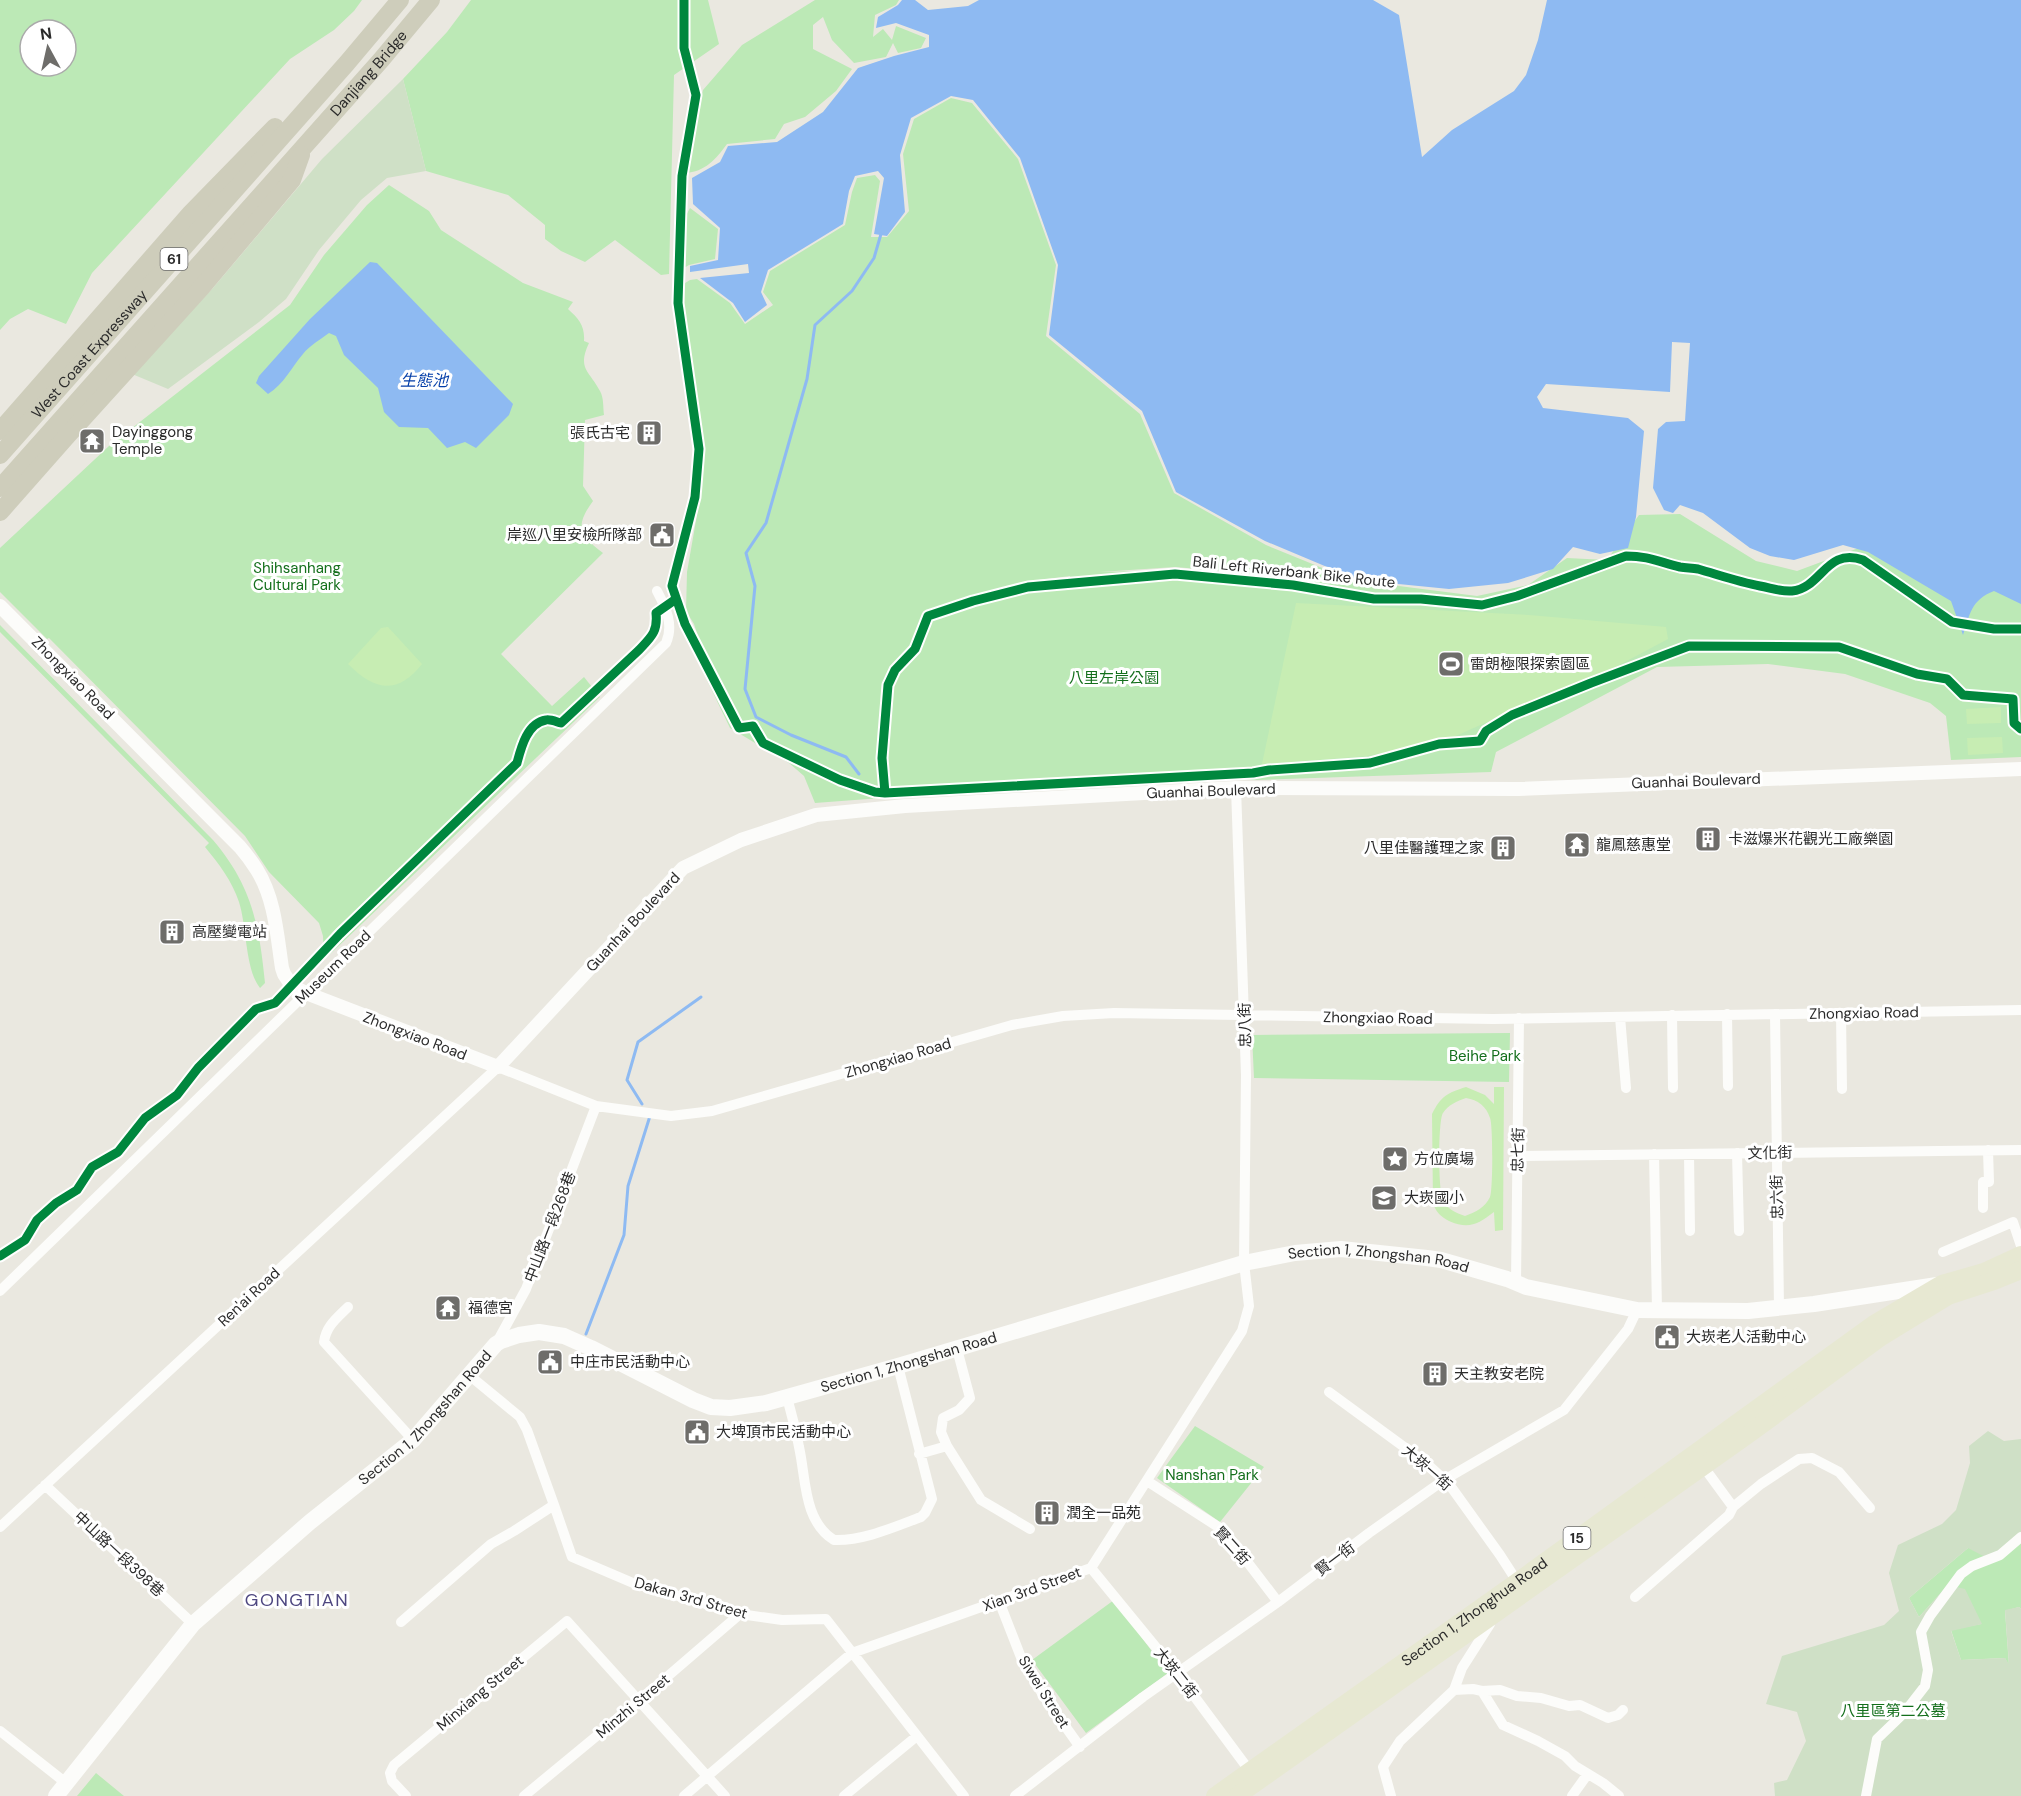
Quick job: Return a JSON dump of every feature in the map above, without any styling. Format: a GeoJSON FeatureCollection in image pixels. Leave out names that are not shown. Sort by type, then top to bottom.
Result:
{"type":"FeatureCollection","features":[{"type":"Feature","properties":{"kind":"highway","name":"Danjiang Bridge"},"geometry":{"type":"LineString","coordinates":[[347,63],[400,0]]}},
{"type":"Feature","properties":{"kind":"highway","name":"Danjiang Bridge"},"geometry":{"type":"LineString","coordinates":[[305,145],[431,0]]}},
{"type":"Feature","properties":{"kind":"highway"},"geometry":{"type":"LineString","coordinates":[[0,431],[198,205],[322,77],[339,65],[347,63]]}},
{"type":"Feature","properties":{"kind":"highway","name":"West Coast Expressway"},"geometry":{"type":"LineString","coordinates":[[0,455],[347,63]]}},
{"type":"Feature","properties":{"kind":"highway"},"geometry":{"type":"LineString","coordinates":[[0,512],[202,287],[292,180],[305,145]]}},
{"type":"Feature","properties":{"kind":"highway","name":"West Coast Expressway"},"geometry":{"type":"LineString","coordinates":[[0,488],[305,145]]}},
{"type":"Feature","properties":{"kind":"main road","name":"Section 1, Zhongshan Road"},"geometry":{"type":"LineString","coordinates":[[61,1790],[194,1624],[310,1522],[412,1440],[496,1344],[519,1335],[539,1332],[564,1336],[711,1407],[730,1408],[766,1403],[957,1349],[1244,1263],[1295,1253],[1341,1249],[1441,1260],[1526,1287],[1637,1310],[1748,1311],[1945,1290]]}},
{"type":"Feature","properties":{"kind":"main road","name":"15"},"geometry":{"type":"LineString","coordinates":[[1945,1290],[2021,1255]]}},
{"type":"Feature","properties":{"kind":"main road","name":"15"},"geometry":{"type":"LineString","coordinates":[[1945,1290],[1994,1281],[2021,1270]]}},
{"type":"Feature","properties":{"kind":"main road","name":"Section 1, Zhonghua Road"},"geometry":{"type":"LineString","coordinates":[[1520,1587],[1703,1466],[1945,1290]]}},
{"type":"Feature","properties":{"kind":"main road","name":"Section 1, Zhonghua Road"},"geometry":{"type":"LineString","coordinates":[[1215,1796],[1254,1776],[1485,1613],[1874,1324],[1945,1290]]}},
{"type":"Feature","properties":{"kind":"main road","name":"Section 1, Zhonghua Road"},"geometry":{"type":"LineString","coordinates":[[1237,1796],[1254,1776]]}},
{"type":"Feature","properties":{"kind":"street","name":"Museum Road"},"geometry":{"type":"LineString","coordinates":[[0,1291],[666,643],[670,625],[665,606],[657,591]]}},
{"type":"Feature","properties":{"kind":"street","name":"Zhongxiao Road"},"geometry":{"type":"LineString","coordinates":[[0,606],[240,847],[257,869],[270,901],[284,974],[292,986],[596,1106],[671,1116],[712,1112],[1012,1025],[1064,1016],[1114,1013],[1520,1018],[2021,1010]]}},
{"type":"Feature","properties":{"kind":"street","name":"Guanhai Boulevard"},"geometry":{"type":"LineString","coordinates":[[498,1067],[683,868],[741,840],[816,815],[905,806],[1236,788],[1518,789],[2021,769]]}},
{"type":"Feature","properties":{"kind":"street","name":"忠八街"},"geometry":{"type":"LineString","coordinates":[[1236,788],[1245,1016],[1244,1263]]}},
{"type":"Feature","properties":{"kind":"street"},"geometry":{"type":"LineString","coordinates":[[1841,1013],[1842,1089]]}},
{"type":"Feature","properties":{"kind":"street"},"geometry":{"type":"LineString","coordinates":[[1726,1014],[1728,1086]]}},
{"type":"Feature","properties":{"kind":"street","name":"忠六街"},"geometry":{"type":"LineString","coordinates":[[1775,1014],[1779,1308]]}},
{"type":"Feature","properties":{"kind":"street"},"geometry":{"type":"LineString","coordinates":[[1672,1016],[1673,1088]]}},
{"type":"Feature","properties":{"kind":"street"},"geometry":{"type":"LineString","coordinates":[[1620,1017],[1626,1088]]}},
{"type":"Feature","properties":{"kind":"street","name":"忠七街"},"geometry":{"type":"LineString","coordinates":[[1516,1282],[1520,1018]]}},
{"type":"Feature","properties":{"kind":"street","name":"Ren'ai Road"},"geometry":{"type":"LineString","coordinates":[[0,1527],[498,1067]]}},
{"type":"Feature","properties":{"kind":"street","name":"中山路一段268巷"},"geometry":{"type":"LineString","coordinates":[[496,1344],[526,1289],[596,1106]]}},
{"type":"Feature","properties":{"kind":"street"},"geometry":{"type":"LineString","coordinates":[[1983,1208],[1983,1182],[1989,1182],[1988,1150]]}},
{"type":"Feature","properties":{"kind":"street","name":"文化街"},"geometry":{"type":"LineString","coordinates":[[1518,1156],[2021,1150]]}},
{"type":"Feature","properties":{"kind":"street"},"geometry":{"type":"LineString","coordinates":[[1737,1153],[1739,1232]]}},
{"type":"Feature","properties":{"kind":"street"},"geometry":{"type":"LineString","coordinates":[[1654,1154],[1657,1310]]}},
{"type":"Feature","properties":{"kind":"street"},"geometry":{"type":"LineString","coordinates":[[1689,1154],[1690,1232]]}},
{"type":"Feature","properties":{"kind":"street"},"geometry":{"type":"LineString","coordinates":[[1943,1252],[2013,1222],[2021,1246]]}},
{"type":"Feature","properties":{"kind":"street","name":"Xian 3rd Street"},"geometry":{"type":"LineString","coordinates":[[684,1796],[852,1653],[1091,1568],[1242,1331],[1249,1306],[1244,1263]]}},
{"type":"Feature","properties":{"kind":"street"},"geometry":{"type":"LineString","coordinates":[[348,1307],[325,1333],[324,1342],[412,1440]]}},
{"type":"Feature","properties":{"kind":"street","name":"賢一街"},"geometry":{"type":"LineString","coordinates":[[1015,1796],[1178,1673],[1444,1480],[1564,1410],[1628,1329],[1637,1310]]}},
{"type":"Feature","properties":{"kind":"street"},"geometry":{"type":"LineString","coordinates":[[957,1349],[970,1398],[959,1410],[943,1418],[941,1432],[947,1446],[981,1500],[1030,1529]]}},
{"type":"Feature","properties":{"kind":"street"},"geometry":{"type":"LineString","coordinates":[[787,1396],[800,1447],[808,1501],[820,1526],[834,1540],[873,1533],[921,1517],[926,1513],[932,1499],[898,1366]]}},
{"type":"Feature","properties":{"kind":"street","name":"Dakan 3rd Street"},"geometry":{"type":"LineString","coordinates":[[469,1375],[520,1417],[572,1557],[633,1583],[740,1614],[783,1620],[826,1619],[964,1796]]}},
{"type":"Feature","properties":{"kind":"street","name":"大崁一街"},"geometry":{"type":"LineString","coordinates":[[1329,1392],[1426,1463],[1444,1480],[1500,1555],[1520,1587]]}},
{"type":"Feature","properties":{"kind":"street"},"geometry":{"type":"LineString","coordinates":[[919,1455],[947,1446]]}},
{"type":"Feature","properties":{"kind":"street"},"geometry":{"type":"LineString","coordinates":[[1635,1597],[1729,1515],[1733,1507],[1761,1484],[1799,1459],[1812,1458],[1839,1472],[1870,1508]]}},
{"type":"Feature","properties":{"kind":"street"},"geometry":{"type":"LineString","coordinates":[[1703,1466],[1733,1507]]}},
{"type":"Feature","properties":{"kind":"street","name":"賢二街"},"geometry":{"type":"LineString","coordinates":[[1147,1480],[1223,1530],[1278,1602]]}},
{"type":"Feature","properties":{"kind":"street","name":"中山路一段398巷"},"geometry":{"type":"LineString","coordinates":[[45,1485],[194,1624]]}},
{"type":"Feature","properties":{"kind":"street"},"geometry":{"type":"LineString","coordinates":[[401,1622],[491,1544],[554,1505]]}},
{"type":"Feature","properties":{"kind":"street"},"geometry":{"type":"LineString","coordinates":[[1866,1796],[1877,1739],[1904,1713],[1925,1686],[1928,1670],[1921,1632],[1929,1616],[1961,1574],[1972,1566],[2000,1555],[2021,1537]]}},
{"type":"Feature","properties":{"kind":"street","name":"大崁二街"},"geometry":{"type":"LineString","coordinates":[[1091,1568],[1178,1673],[1254,1776]]}},
{"type":"Feature","properties":{"kind":"street","name":"Siwei Street"},"geometry":{"type":"LineString","coordinates":[[999,1600],[1022,1660],[1043,1695],[1080,1747]]}},
{"type":"Feature","properties":{"kind":"street"},"geometry":{"type":"LineString","coordinates":[[1391,1796],[1383,1767],[1401,1741],[1454,1690],[1462,1668],[1490,1624],[1485,1613]]}},
{"type":"Feature","properties":{"kind":"street","name":"Minzhi Street"},"geometry":{"type":"LineString","coordinates":[[525,1796],[740,1614]]}},
{"type":"Feature","properties":{"kind":"street","name":"Minxiang Street"},"geometry":{"type":"LineString","coordinates":[[406,1796],[392,1781],[390,1773],[394,1765],[567,1621],[639,1701]]}},
{"type":"Feature","properties":{"kind":"street"},"geometry":{"type":"LineString","coordinates":[[1454,1690],[1500,1690],[1517,1696],[1541,1698],[1569,1706],[1580,1705],[1608,1718],[1618,1715],[1623,1710]]}},
{"type":"Feature","properties":{"kind":"street"},"geometry":{"type":"LineString","coordinates":[[1482,1691],[1503,1725],[1565,1756],[1619,1796]]}},
{"type":"Feature","properties":{"kind":"street"},"geometry":{"type":"LineString","coordinates":[[639,1701],[725,1796]]}},
{"type":"Feature","properties":{"kind":"street"},"geometry":{"type":"LineString","coordinates":[[0,1731],[61,1790]]}},
{"type":"Feature","properties":{"kind":"street"},"geometry":{"type":"LineString","coordinates":[[844,1796],[917,1736]]}},
{"type":"Feature","properties":{"kind":"street"},"geometry":{"type":"LineString","coordinates":[[1572,1796],[1587,1774]]}},
{"type":"Feature","properties":{"kind":"green space"},"geometry":{"type":"Polygon","coordinates":[[[0,0],[362,0],[334,30],[290,59],[92,273],[66,324],[28,309],[10,319],[0,330],[0,0]]]}},
{"type":"Feature","properties":{"kind":"green space"},"geometry":{"type":"Polygon","coordinates":[[[471,0],[708,0],[719,44],[674,75],[669,274],[661,275],[615,240],[585,262],[561,251],[545,239],[545,225],[508,195],[426,171],[403,79],[447,32],[471,0]]]}},
{"type":"Feature","properties":{"kind":"green space"},"geometry":{"type":"Polygon","coordinates":[[[815,0],[899,0],[896,5],[875,15],[873,37],[883,29],[892,40],[896,26],[926,38],[921,48],[898,53],[893,43],[886,57],[854,63],[832,40],[823,17],[813,25],[813,49],[852,69],[836,91],[805,117],[784,124],[775,139],[727,144],[714,160],[704,167],[685,173],[703,90],[742,45],[815,0]]]}},
{"type":"Feature","properties":{"kind":"green space"},"geometry":{"type":"Polygon","coordinates":[[[403,79],[426,171],[387,178],[361,200],[319,250],[286,299],[259,322],[168,389],[132,374],[213,288],[322,159],[403,79]]]}},
{"type":"Feature","properties":{"kind":"green space","name":"八里左岸公園"},"geometry":{"type":"Polygon","coordinates":[[[951,98],[972,103],[1018,159],[1056,265],[1046,336],[1140,414],[1174,493],[1266,545],[1352,580],[1477,596],[1528,585],[1567,558],[1607,560],[1639,515],[1680,514],[1756,561],[1797,571],[1864,546],[1990,573],[2021,584],[2021,757],[1951,760],[1946,716],[1930,703],[1845,674],[1768,664],[1657,667],[1496,752],[1491,772],[1258,780],[1208,779],[987,790],[815,803],[804,776],[789,763],[730,728],[689,643],[697,637],[699,639],[686,611],[687,572],[698,509],[704,446],[682,285],[697,279],[730,303],[745,324],[773,305],[763,292],[770,271],[845,225],[857,178],[875,175],[880,181],[871,237],[887,237],[909,211],[903,154],[914,119],[951,98]],[[1175,567],[1100,572],[1186,570],[1260,579],[1277,576],[1175,567]],[[1070,577],[1023,582],[976,595],[1070,577]]]}},
{"type":"Feature","properties":{"kind":"green space","name":"Shihsanhang Cultural Park"},"geometry":{"type":"Polygon","coordinates":[[[389,185],[429,211],[441,230],[523,283],[573,302],[568,309],[581,323],[584,341],[589,343],[584,364],[603,400],[604,415],[585,420],[583,486],[593,501],[583,518],[582,530],[589,541],[603,553],[501,654],[552,706],[584,677],[600,697],[324,960],[323,936],[319,923],[269,872],[245,836],[49,638],[47,639],[0,592],[0,548],[109,446],[290,305],[324,255],[367,205],[389,185]]]}},
{"type":"Feature","properties":{"kind":"green space"},"geometry":{"type":"Polygon","coordinates":[[[690,208],[718,229],[715,259],[684,268],[683,221],[690,208]]]}},
{"type":"Feature","properties":{"kind":"green space","name":"雷朗極限探索園區"},"geometry":{"type":"Polygon","coordinates":[[[1296,603],[1529,615],[1666,627],[1668,639],[1572,690],[1527,704],[1449,739],[1367,756],[1262,764],[1296,603]]]}},
{"type":"Feature","properties":{"kind":"green space"},"geometry":{"type":"Polygon","coordinates":[[[0,625],[213,840],[226,857],[245,890],[256,924],[265,983],[260,988],[255,980],[249,959],[239,902],[225,873],[205,847],[209,843],[0,632],[0,625]]]}},
{"type":"Feature","properties":{"kind":"green space"},"geometry":{"type":"Polygon","coordinates":[[[388,627],[422,664],[404,681],[385,686],[367,679],[348,664],[381,628],[388,627]]]}},
{"type":"Feature","properties":{"kind":"green space"},"geometry":{"type":"Polygon","coordinates":[[[2001,707],[2001,723],[1967,724],[1966,709],[2001,707]]]}},
{"type":"Feature","properties":{"kind":"green space"},"geometry":{"type":"Polygon","coordinates":[[[2002,737],[2003,753],[1968,755],[1967,738],[2002,737]]]}},
{"type":"Feature","properties":{"kind":"green space","name":"Beihe Park"},"geometry":{"type":"Polygon","coordinates":[[[1510,1033],[1509,1082],[1254,1078],[1252,1035],[1510,1033]]]}},
{"type":"Feature","properties":{"kind":"green space"},"geometry":{"type":"Polygon","coordinates":[[[1466,1087],[1485,1095],[1494,1104],[1494,1087],[1504,1087],[1503,1230],[1495,1231],[1494,1212],[1483,1220],[1462,1225],[1443,1218],[1433,1204],[1432,1114],[1438,1103],[1449,1093],[1466,1087]],[[1466,1098],[1456,1102],[1443,1113],[1439,1141],[1439,1171],[1443,1200],[1452,1210],[1465,1216],[1483,1207],[1490,1197],[1492,1183],[1490,1118],[1484,1107],[1466,1098]]]}},
{"type":"Feature","properties":{"kind":"green space","name":"Nanshan Park"},"geometry":{"type":"Polygon","coordinates":[[[1195,1426],[1264,1467],[1220,1522],[1157,1478],[1195,1426]]]}},
{"type":"Feature","properties":{"kind":"green space","name":"八里區第二公墓"},"geometry":{"type":"Polygon","coordinates":[[[1988,1431],[2004,1441],[2021,1439],[2021,1535],[1993,1561],[1968,1548],[1909,1598],[1919,1617],[1948,1585],[1965,1589],[1982,1624],[1951,1631],[1961,1660],[2005,1658],[2009,1664],[2005,1610],[2019,1607],[2021,1609],[2021,1796],[1775,1796],[1774,1783],[1787,1780],[1806,1741],[1797,1712],[1766,1704],[1782,1656],[1884,1625],[1899,1611],[1889,1573],[1898,1545],[1942,1524],[1956,1510],[1970,1463],[1969,1446],[1988,1431]]]}},
{"type":"Feature","properties":{"kind":"green space"},"geometry":{"type":"Polygon","coordinates":[[[2021,1535],[2021,1609],[2019,1607],[2005,1611],[2009,1666],[2005,1658],[1961,1660],[1951,1630],[1981,1624],[1948,1585],[1919,1617],[1909,1598],[1968,1548],[2021,1535]]]}},
{"type":"Feature","properties":{"kind":"green space"},"geometry":{"type":"Polygon","coordinates":[[[1114,1600],[1168,1673],[1086,1733],[1032,1660],[1114,1600]]]}},
{"type":"Feature","properties":{"kind":"green space"},"geometry":{"type":"Polygon","coordinates":[[[96,1773],[124,1796],[77,1796],[96,1773]]]}},
{"type":"Feature","properties":{"kind":"water"},"geometry":{"type":"Polygon","coordinates":[[[902,0],[915,0],[928,10],[968,6],[979,0],[1373,0],[1399,15],[1422,157],[1452,130],[1514,91],[1526,75],[1538,40],[1547,0],[2021,0],[2021,604],[1994,591],[1986,595],[1972,608],[1963,635],[1951,601],[1868,552],[1843,545],[1794,560],[1770,556],[1750,548],[1703,513],[1680,505],[1673,513],[1664,510],[1653,488],[1658,429],[1666,422],[1685,421],[1690,343],[1672,342],[1670,392],[1546,384],[1537,397],[1543,408],[1628,418],[1644,431],[1636,517],[1628,548],[1600,554],[1573,547],[1553,569],[1508,583],[1449,589],[1358,580],[1265,541],[1176,492],[1142,411],[1049,335],[1058,265],[1020,158],[973,100],[951,96],[911,118],[900,155],[905,212],[887,236],[874,234],[884,178],[878,171],[855,176],[849,191],[843,224],[768,270],[761,292],[767,305],[745,322],[733,303],[700,278],[749,273],[748,264],[690,272],[690,266],[718,260],[720,228],[693,204],[692,178],[720,162],[728,146],[777,142],[823,112],[858,68],[929,47],[929,35],[896,23],[876,28],[878,17],[902,0]]]}},
{"type":"Feature","properties":{"kind":"water","name":"生態池"},"geometry":{"type":"Polygon","coordinates":[[[370,262],[377,263],[513,404],[509,415],[476,448],[465,442],[447,448],[428,428],[399,427],[384,412],[378,388],[344,355],[336,336],[329,333],[306,351],[274,390],[268,394],[256,383],[259,376],[310,319],[370,262]]]}},
{"type":"Feature","properties":{"kind":"waterway"},"geometry":{"type":"LineString","coordinates":[[859,774],[846,757],[791,735],[756,717],[745,689],[755,586],[746,553],[766,523],[807,379],[815,325],[852,291],[874,258],[881,234]]}},
{"type":"Feature","properties":{"kind":"waterway"},"geometry":{"type":"LineString","coordinates":[[642,1104],[627,1080],[638,1042],[701,997]]}},
{"type":"Feature","properties":{"kind":"waterway"},"geometry":{"type":"LineString","coordinates":[[586,1334],[624,1235],[628,1186],[650,1116]]}},
{"type":"Feature","properties":{"kind":"cycle path"},"geometry":{"type":"LineString","coordinates":[[684,0],[684,48],[696,95],[682,176],[678,303],[699,449],[695,497],[672,586],[685,624],[739,728],[753,726],[763,743],[840,780],[875,792],[885,793],[1253,773],[1370,763],[1439,744],[1480,741],[1486,731],[1512,715],[1689,646],[1839,647],[1917,674],[1947,679],[1963,695],[2013,699],[2014,723],[2021,729]]}},
{"type":"Feature","properties":{"kind":"cycle path","name":"Bali Left Riverbank Bike Route"},"geometry":{"type":"LineString","coordinates":[[885,793],[882,758],[888,685],[895,670],[915,649],[928,616],[973,601],[1028,587],[1175,574],[1293,585],[1374,599],[1421,599],[1482,605],[1517,596],[1626,556],[1648,558],[1788,591],[1802,588],[1811,583],[1832,563],[1851,557],[1863,560],[1952,622],[1994,629],[2021,629]]}},
{"type":"Feature","properties":{"kind":"cycle path"},"geometry":{"type":"LineString","coordinates":[[0,1256],[25,1240],[37,1220],[56,1203],[77,1190],[92,1167],[118,1152],[145,1118],[177,1095],[198,1068],[256,1009],[275,1003],[340,934],[517,763],[526,737],[534,726],[548,720],[561,723],[639,650],[655,630],[656,613],[676,599]]}},
{"type":"Feature","properties":{"kind":"place","name":"張氏古宅"},"geometry":{"type":"Point","coordinates":[649,433]}},
{"type":"Feature","properties":{"kind":"place","name":"Dayinggong Temple"},"geometry":{"type":"Point","coordinates":[92,441]}},
{"type":"Feature","properties":{"kind":"place","name":"岸巡八里安檢所隊部"},"geometry":{"type":"Point","coordinates":[662,535]}},
{"type":"Feature","properties":{"kind":"place","name":"雷朗極限探索園區"},"geometry":{"type":"Point","coordinates":[1451,664]}},
{"type":"Feature","properties":{"kind":"place","name":"卡滋爆米花觀光工廠樂園"},"geometry":{"type":"Point","coordinates":[1708,839]}},
{"type":"Feature","properties":{"kind":"place","name":"龍鳳慈惠堂"},"geometry":{"type":"Point","coordinates":[1577,845]}},
{"type":"Feature","properties":{"kind":"place","name":"八里佳醫護理之家"},"geometry":{"type":"Point","coordinates":[1503,848]}},
{"type":"Feature","properties":{"kind":"place","name":"高壓變電站"},"geometry":{"type":"Point","coordinates":[172,932]}},
{"type":"Feature","properties":{"kind":"place","name":"方位廣場"},"geometry":{"type":"Point","coordinates":[1395,1159]}},
{"type":"Feature","properties":{"kind":"place","name":"大崁國小"},"geometry":{"type":"Point","coordinates":[1384,1198]}},
{"type":"Feature","properties":{"kind":"place","name":"福德宮"},"geometry":{"type":"Point","coordinates":[448,1308]}},
{"type":"Feature","properties":{"kind":"place","name":"大崁老人活動中心"},"geometry":{"type":"Point","coordinates":[1667,1337]}},
{"type":"Feature","properties":{"kind":"place","name":"中庄市民活動中心"},"geometry":{"type":"Point","coordinates":[550,1362]}},
{"type":"Feature","properties":{"kind":"place","name":"天主教安老院"},"geometry":{"type":"Point","coordinates":[1435,1374]}},
{"type":"Feature","properties":{"kind":"place","name":"大埤頂市民活動中心"},"geometry":{"type":"Point","coordinates":[697,1432]}},
{"type":"Feature","properties":{"kind":"place","name":"潤全一品苑"},"geometry":{"type":"Point","coordinates":[1047,1513]}},
{"type":"Feature","properties":{"kind":"district","name":"GONGTIAN"},"geometry":{"type":"Point","coordinates":[297,1600]}}]}
